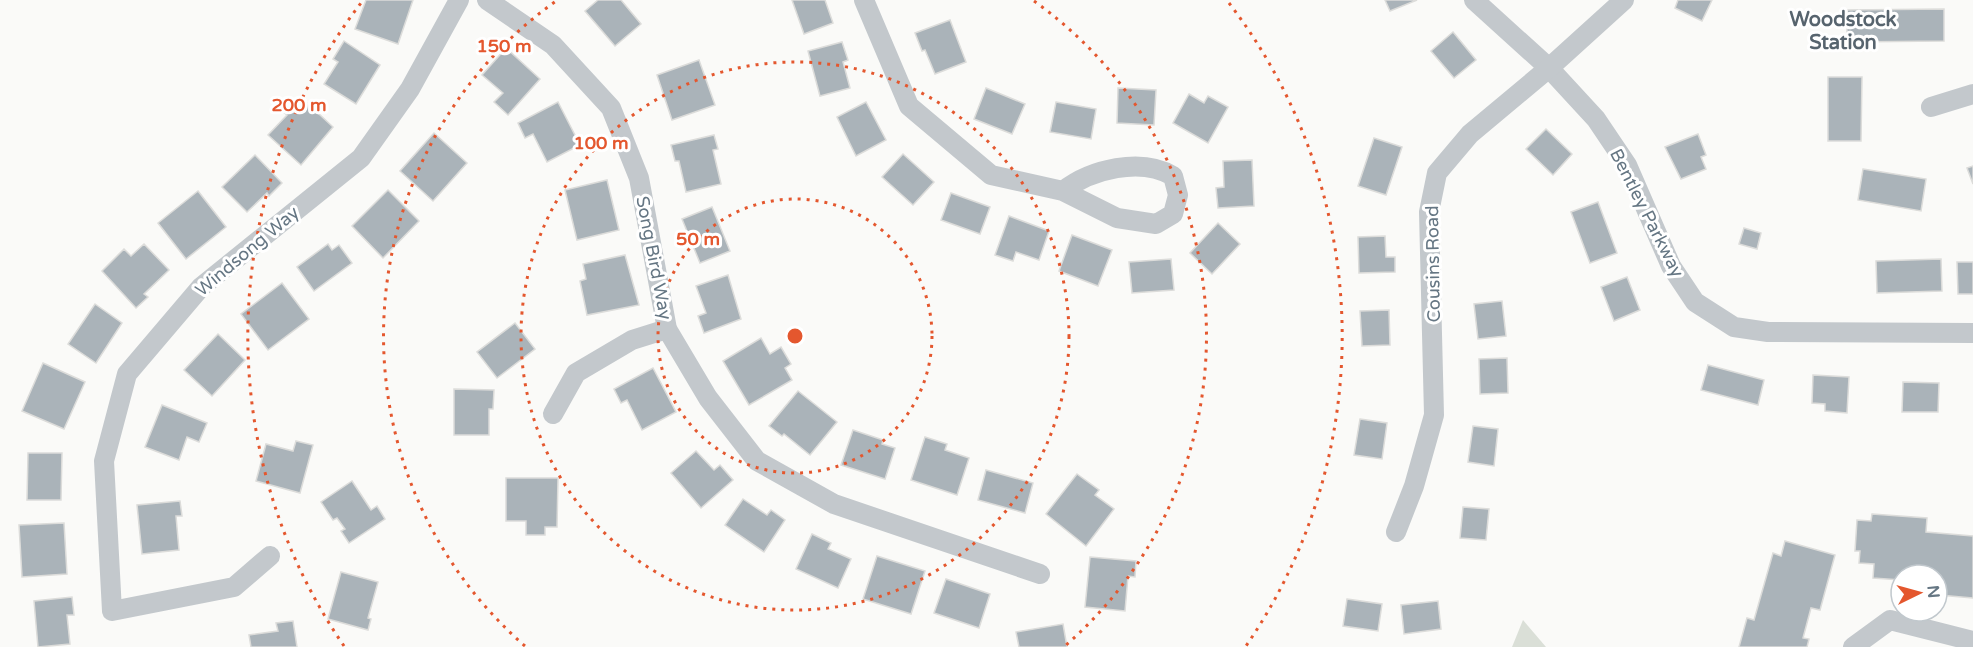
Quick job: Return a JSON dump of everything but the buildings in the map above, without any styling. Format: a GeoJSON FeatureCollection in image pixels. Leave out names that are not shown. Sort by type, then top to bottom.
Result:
{"type":"FeatureCollection","features":[{"type":"Feature","properties":{"kind":"street","name":"Windsong Way"},"geometry":{"type":"LineString","coordinates":[[270,556],[234,587],[112,611],[104,461],[127,374],[201,287],[361,158],[410,89],[459,0]]}},
{"type":"Feature","properties":{"kind":"street","name":"Song Bird Way"},"geometry":{"type":"LineString","coordinates":[[487,0],[553,45],[611,108],[639,178],[667,329],[708,398],[757,461],[834,504],[1040,574]]}},
{"type":"Feature","properties":{"kind":"street"},"geometry":{"type":"LineString","coordinates":[[864,0],[909,106],[991,175],[1063,191],[1117,218],[1156,224],[1173,214],[1178,195],[1173,176],[1160,168],[1147,166],[1128,167],[1093,176],[1075,182],[1063,191]]}},
{"type":"Feature","properties":{"kind":"street","name":"Bentley Parkway"},"geometry":{"type":"LineString","coordinates":[[1474,0],[1549,69],[1596,119],[1627,165],[1671,267],[1695,302],[1734,327],[1768,332],[1973,333]]}},
{"type":"Feature","properties":{"kind":"street","name":"Cousins Road"},"geometry":{"type":"LineString","coordinates":[[1396,532],[1414,486],[1434,415],[1430,212],[1437,173],[1470,134],[1549,69],[1624,0]]}},
{"type":"Feature","properties":{"kind":"street"},"geometry":{"type":"LineString","coordinates":[[1931,107],[1973,94]]}},
{"type":"Feature","properties":{"kind":"street"},"geometry":{"type":"LineString","coordinates":[[553,414],[576,373],[632,340],[667,329]]}},
{"type":"Feature","properties":{"kind":"street"},"geometry":{"type":"LineString","coordinates":[[1853,647],[1890,620],[1973,641]]}},
{"type":"Feature","properties":{"kind":"shaded area"},"geometry":{"type":"Polygon","coordinates":[[[1523,620],[1546,647],[1512,647],[1523,620]]]}},
{"type":"Feature","properties":{"kind":"district","name":"Woodstock Station"},"geometry":{"type":"Point","coordinates":[1843,30]}}]}
